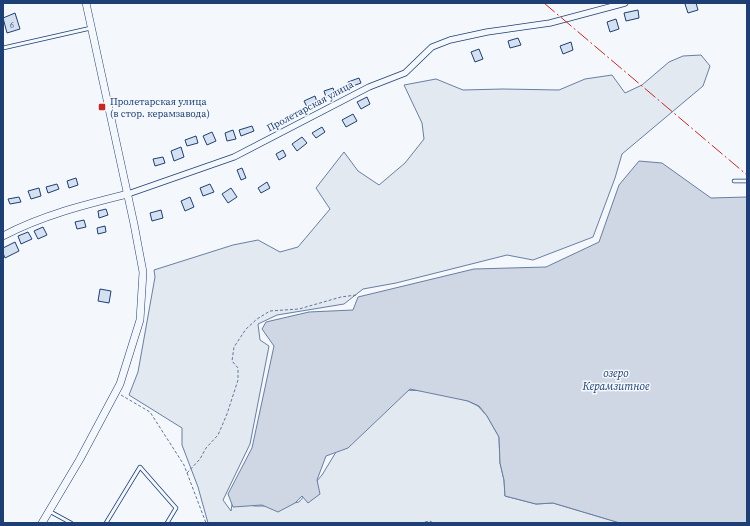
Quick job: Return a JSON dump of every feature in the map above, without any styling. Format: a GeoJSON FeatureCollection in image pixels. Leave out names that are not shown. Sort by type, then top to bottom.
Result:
{"type":"FeatureCollection","features":[{"type":"Feature","properties":{"kind":"street"},"geometry":{"type":"LineString","coordinates":[[42,523],[80,459],[120,384],[140,320],[143,272],[128,194],[86,3]]}},
{"type":"Feature","properties":{"kind":"street","name":"Пролетарская улица"},"geometry":{"type":"LineString","coordinates":[[3,236],[22,226],[72,208],[128,194],[234,157],[369,87],[405,73],[432,47],[450,40],[487,32],[550,23],[625,3]]}},
{"type":"Feature","properties":{"kind":"lane"},"geometry":{"type":"LineString","coordinates":[[3,48],[91,28]]}},
{"type":"Feature","properties":{"kind":"lane"},"geometry":{"type":"LineString","coordinates":[[734,180],[747,181]]}},
{"type":"Feature","properties":{"kind":"lane"},"geometry":{"type":"LineString","coordinates":[[106,523],[140,467],[176,508],[166,523]]}},
{"type":"Feature","properties":{"kind":"lane"},"geometry":{"type":"LineString","coordinates":[[49,511],[65,522],[71,523]]}},
{"type":"Feature","properties":{"kind":"path"},"geometry":{"type":"LineString","coordinates":[[187,473],[200,459],[206,448],[218,435],[227,414],[238,380],[238,368],[232,361],[234,347],[252,324],[270,311],[300,309],[341,297],[356,295]]}},
{"type":"Feature","properties":{"kind":"path"},"geometry":{"type":"LineString","coordinates":[[115,392],[150,412],[184,465],[206,523]]}},
{"type":"Feature","properties":{"kind":"path"},"geometry":{"type":"LineString","coordinates":[[420,523],[430,521],[433,523]]}},
{"type":"Feature","properties":{"kind":"shaded area"},"geometry":{"type":"Polygon","coordinates":[[[701,55],[710,66],[703,86],[622,154],[615,178],[593,237],[533,260],[507,255],[396,283],[363,289],[344,304],[277,315],[258,324],[260,340],[269,346],[250,444],[223,500],[231,511],[233,498],[254,506],[277,506],[299,502],[322,475],[347,434],[402,390],[432,391],[468,401],[478,406],[487,416],[499,437],[500,463],[504,480],[505,496],[536,504],[553,503],[620,523],[208,523],[198,487],[182,445],[182,428],[129,395],[138,372],[155,277],[154,270],[233,245],[258,240],[280,252],[298,247],[330,209],[316,188],[344,152],[358,171],[379,185],[405,163],[424,139],[422,123],[404,85],[436,79],[463,90],[559,90],[585,79],[612,75],[625,93],[642,85],[669,62],[683,56],[701,55]]]}},
{"type":"Feature","properties":{"kind":"water","name":"озеро Керамзитное"},"geometry":{"type":"Polygon","coordinates":[[[639,161],[662,163],[711,198],[747,197],[747,523],[620,523],[553,503],[536,504],[505,496],[504,480],[500,463],[499,437],[487,416],[479,406],[468,401],[410,389],[348,448],[326,456],[317,480],[320,494],[308,503],[302,496],[295,503],[278,512],[262,505],[233,507],[228,494],[252,448],[274,346],[262,329],[266,322],[309,312],[353,310],[358,297],[474,269],[546,267],[599,242],[619,185],[639,161]]]}},
{"type":"Feature","properties":{"kind":"building"},"geometry":{"type":"Polygon","coordinates":[[[696,3],[698,10],[688,13],[685,4],[696,3]]]}},
{"type":"Feature","properties":{"kind":"building"},"geometry":{"type":"Polygon","coordinates":[[[638,10],[639,18],[626,21],[624,13],[638,10]]]}},
{"type":"Feature","properties":{"kind":"building"},"geometry":{"type":"Polygon","coordinates":[[[15,13],[20,29],[7,33],[3,18],[15,13]]]}},
{"type":"Feature","properties":{"kind":"building"},"geometry":{"type":"Polygon","coordinates":[[[616,19],[619,29],[610,32],[607,22],[616,19]]]}},
{"type":"Feature","properties":{"kind":"building"},"geometry":{"type":"Polygon","coordinates":[[[518,38],[521,45],[510,48],[508,41],[518,38]]]}},
{"type":"Feature","properties":{"kind":"building"},"geometry":{"type":"Polygon","coordinates":[[[571,42],[573,50],[563,54],[560,46],[571,42]]]}},
{"type":"Feature","properties":{"kind":"building"},"geometry":{"type":"Polygon","coordinates":[[[479,49],[483,59],[475,62],[471,52],[479,49]]]}},
{"type":"Feature","properties":{"kind":"building"},"geometry":{"type":"Polygon","coordinates":[[[359,78],[361,83],[350,87],[348,82],[359,78]]]}},
{"type":"Feature","properties":{"kind":"building"},"geometry":{"type":"Polygon","coordinates":[[[333,88],[335,94],[326,97],[324,91],[333,88]]]}},
{"type":"Feature","properties":{"kind":"building"},"geometry":{"type":"Polygon","coordinates":[[[315,96],[317,102],[307,107],[304,101],[315,96]]]}},
{"type":"Feature","properties":{"kind":"building"},"geometry":{"type":"Polygon","coordinates":[[[367,97],[370,104],[361,109],[357,102],[367,97]]]}},
{"type":"Feature","properties":{"kind":"building"},"geometry":{"type":"Polygon","coordinates":[[[353,114],[357,121],[346,127],[342,120],[353,114]]]}},
{"type":"Feature","properties":{"kind":"building"},"geometry":{"type":"Polygon","coordinates":[[[252,126],[254,131],[241,136],[239,130],[252,126]]]}},
{"type":"Feature","properties":{"kind":"building"},"geometry":{"type":"Polygon","coordinates":[[[322,127],[325,132],[316,138],[312,133],[322,127]]]}},
{"type":"Feature","properties":{"kind":"building"},"geometry":{"type":"Polygon","coordinates":[[[233,130],[236,139],[227,141],[225,133],[233,130]]]}},
{"type":"Feature","properties":{"kind":"building"},"geometry":{"type":"Polygon","coordinates":[[[212,132],[216,141],[207,145],[203,136],[212,132]]]}},
{"type":"Feature","properties":{"kind":"building"},"geometry":{"type":"Polygon","coordinates":[[[196,136],[198,143],[187,146],[185,140],[196,136]]]}},
{"type":"Feature","properties":{"kind":"building"},"geometry":{"type":"Polygon","coordinates":[[[302,137],[307,143],[297,151],[292,144],[302,137]]]}},
{"type":"Feature","properties":{"kind":"building"},"geometry":{"type":"Polygon","coordinates":[[[181,147],[184,157],[174,161],[171,151],[181,147]]]}},
{"type":"Feature","properties":{"kind":"building"},"geometry":{"type":"Polygon","coordinates":[[[283,150],[286,156],[279,160],[276,154],[283,150]]]}},
{"type":"Feature","properties":{"kind":"building"},"geometry":{"type":"Polygon","coordinates":[[[163,157],[165,163],[155,166],[153,159],[163,157]]]}},
{"type":"Feature","properties":{"kind":"building"},"geometry":{"type":"Polygon","coordinates":[[[242,168],[246,178],[241,180],[237,170],[242,168]]]}},
{"type":"Feature","properties":{"kind":"building"},"geometry":{"type":"Polygon","coordinates":[[[76,178],[78,185],[69,188],[67,181],[76,178]]]}},
{"type":"Feature","properties":{"kind":"building"},"geometry":{"type":"Polygon","coordinates":[[[267,182],[270,188],[261,193],[258,188],[267,182]]]}},
{"type":"Feature","properties":{"kind":"building"},"geometry":{"type":"Polygon","coordinates":[[[57,184],[59,189],[48,193],[46,187],[57,184]]]}},
{"type":"Feature","properties":{"kind":"building"},"geometry":{"type":"Polygon","coordinates":[[[210,184],[214,192],[203,196],[200,188],[210,184]]]}},
{"type":"Feature","properties":{"kind":"building"},"geometry":{"type":"Polygon","coordinates":[[[39,188],[41,196],[31,199],[28,191],[39,188]]]}},
{"type":"Feature","properties":{"kind":"building"},"geometry":{"type":"Polygon","coordinates":[[[231,188],[237,197],[228,203],[222,194],[231,188]]]}},
{"type":"Feature","properties":{"kind":"building"},"geometry":{"type":"Polygon","coordinates":[[[19,197],[21,202],[10,204],[8,199],[19,197]]]}},
{"type":"Feature","properties":{"kind":"building"},"geometry":{"type":"Polygon","coordinates":[[[190,197],[194,207],[185,211],[181,201],[190,197]]]}},
{"type":"Feature","properties":{"kind":"building"},"geometry":{"type":"Polygon","coordinates":[[[106,209],[108,215],[99,218],[98,211],[106,209]]]}},
{"type":"Feature","properties":{"kind":"building"},"geometry":{"type":"Polygon","coordinates":[[[161,210],[163,218],[152,221],[150,213],[161,210]]]}},
{"type":"Feature","properties":{"kind":"building"},"geometry":{"type":"Polygon","coordinates":[[[84,220],[86,227],[77,229],[75,222],[84,220]]]}},
{"type":"Feature","properties":{"kind":"building"},"geometry":{"type":"Polygon","coordinates":[[[105,226],[106,232],[98,234],[97,228],[105,226]]]}},
{"type":"Feature","properties":{"kind":"building"},"geometry":{"type":"Polygon","coordinates":[[[43,227],[47,235],[38,239],[34,231],[43,227]]]}},
{"type":"Feature","properties":{"kind":"building"},"geometry":{"type":"Polygon","coordinates":[[[28,232],[32,239],[21,244],[18,236],[28,232]]]}},
{"type":"Feature","properties":{"kind":"building"},"geometry":{"type":"Polygon","coordinates":[[[15,242],[19,251],[5,258],[3,248],[15,242]]]}},
{"type":"Feature","properties":{"kind":"building"},"geometry":{"type":"Polygon","coordinates":[[[100,289],[111,291],[109,303],[98,301],[100,289]]]}},
{"type":"Feature","properties":{"kind":"power"},"geometry":{"type":"LineString","coordinates":[[544,3],[747,175]]}},
{"type":"Feature","properties":{"kind":"place","name":"Пролетарская улица (в стор. керамзавода)"},"geometry":{"type":"Point","coordinates":[102,107]}}]}
